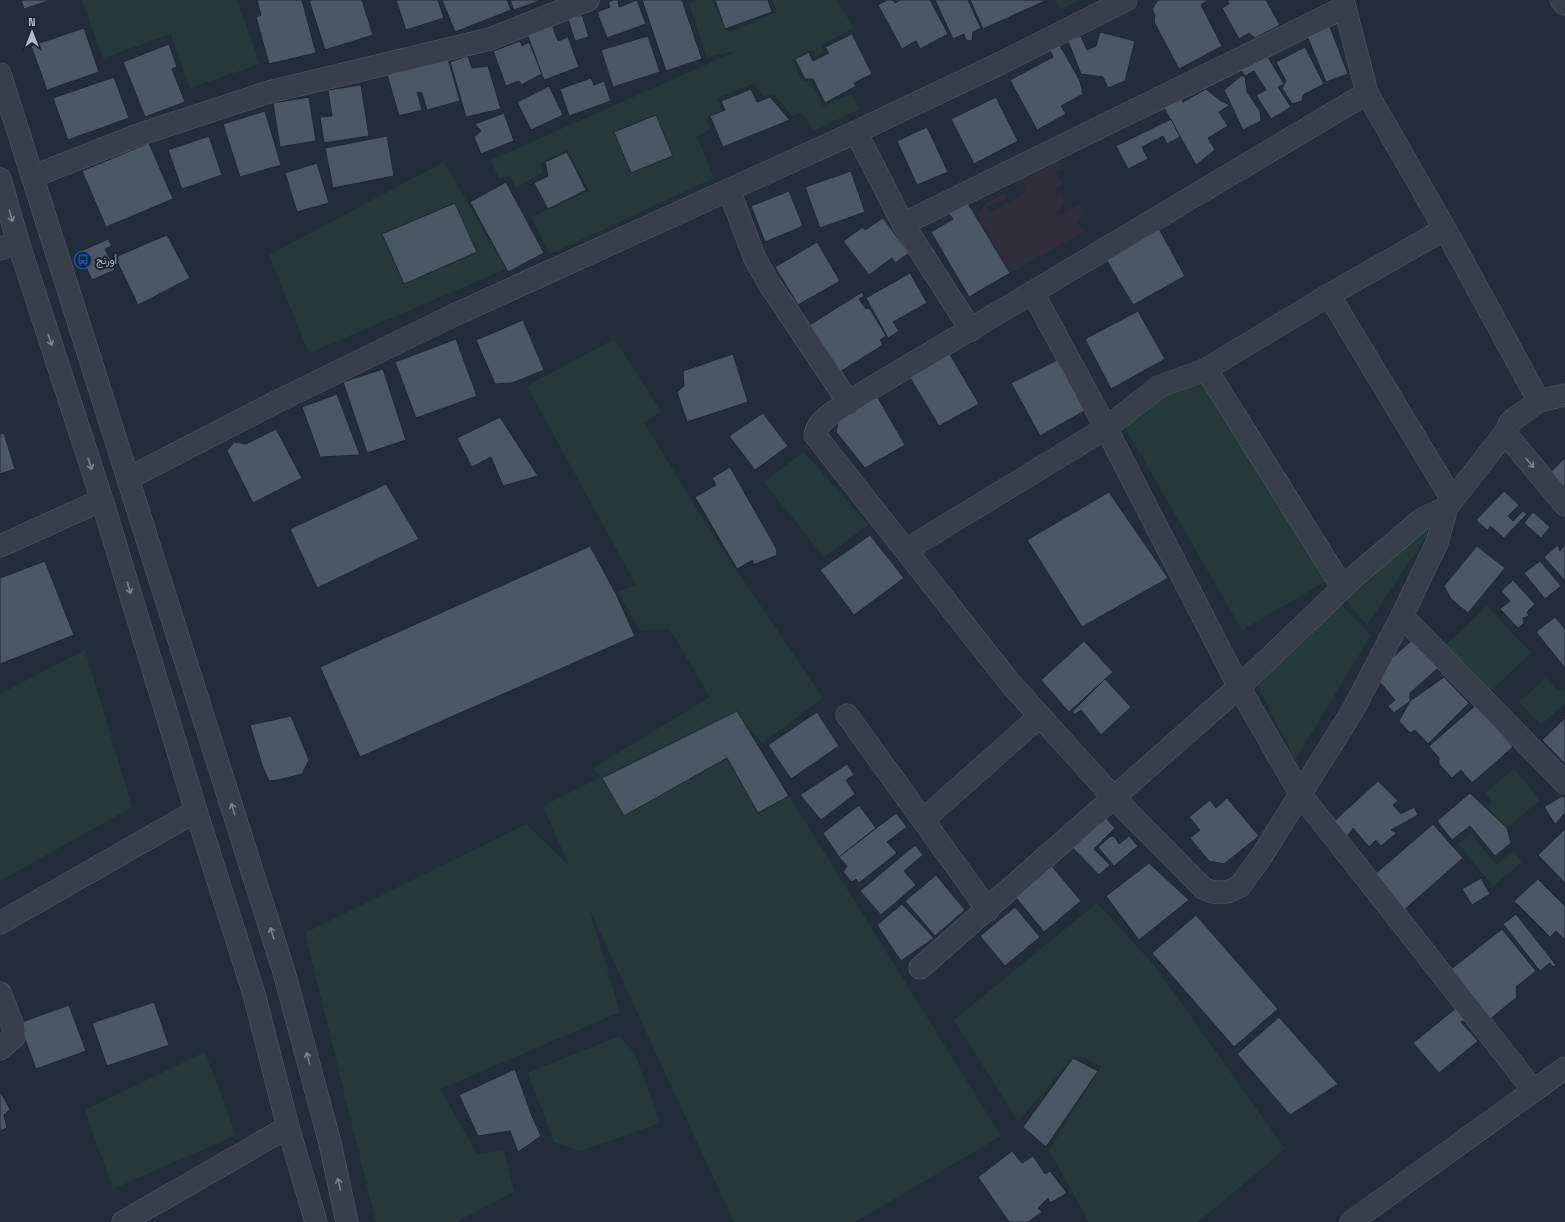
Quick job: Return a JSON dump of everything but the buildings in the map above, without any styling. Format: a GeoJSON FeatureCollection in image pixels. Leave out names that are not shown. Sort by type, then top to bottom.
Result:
{"type":"FeatureCollection","features":[{"type":"Feature","properties":{"kind":"street"},"geometry":{"type":"LineString","coordinates":[[34,176],[138,135],[262,94],[490,39],[588,0]]}},
{"type":"Feature","properties":{"kind":"street"},"geometry":{"type":"LineString","coordinates":[[128,478],[276,402],[452,316],[856,132],[1001,63],[1126,0]]}},
{"type":"Feature","properties":{"kind":"street"},"geometry":{"type":"LineString","coordinates":[[1561,0],[1565,4]]}},
{"type":"Feature","properties":{"kind":"street"},"geometry":{"type":"LineString","coordinates":[[903,224],[1344,3],[1367,93],[1445,229],[1539,401]]}},
{"type":"Feature","properties":{"kind":"street"},"geometry":{"type":"LineString","coordinates":[[0,74],[34,176],[284,972],[330,1143],[347,1222]]}},
{"type":"Feature","properties":{"kind":"street"},"geometry":{"type":"LineString","coordinates":[[1329,295],[1449,503],[1436,543],[1402,616],[1353,710],[1250,874],[1240,886],[1228,892],[1212,892],[1203,888],[1114,798],[1040,716],[967,629],[815,435],[816,428],[822,421],[849,403],[1367,93]]}},
{"type":"Feature","properties":{"kind":"street"},"geometry":{"type":"LineString","coordinates":[[856,132],[903,224],[971,330]]}},
{"type":"Feature","properties":{"kind":"street"},"geometry":{"type":"LineString","coordinates":[[0,179],[9,246],[102,500],[196,811],[254,994],[288,1127],[316,1222]]}},
{"type":"Feature","properties":{"kind":"street"},"geometry":{"type":"LineString","coordinates":[[729,190],[755,259],[770,285],[849,403]]}},
{"type":"Feature","properties":{"kind":"street"},"geometry":{"type":"LineString","coordinates":[[906,550],[1106,428],[1160,386],[1206,368],[1329,295],[1445,229]]}},
{"type":"Feature","properties":{"kind":"street"},"geometry":{"type":"LineString","coordinates":[[1034,293],[1106,428],[1239,687],[1301,795],[1534,1091]]}},
{"type":"Feature","properties":{"kind":"street"},"geometry":{"type":"LineString","coordinates":[[1206,368],[1343,588]]}},
{"type":"Feature","properties":{"kind":"street"},"geometry":{"type":"LineString","coordinates":[[920,968],[988,910],[1239,687],[1343,588],[1422,520],[1449,503],[1505,433],[1511,421],[1539,401],[1565,395]]}},
{"type":"Feature","properties":{"kind":"street"},"geometry":{"type":"LineString","coordinates":[[1505,433],[1565,505]]}},
{"type":"Feature","properties":{"kind":"street"},"geometry":{"type":"LineString","coordinates":[[0,546],[102,500]]}},
{"type":"Feature","properties":{"kind":"street"},"geometry":{"type":"LineString","coordinates":[[1402,616],[1565,783]]}},
{"type":"Feature","properties":{"kind":"street"},"geometry":{"type":"LineString","coordinates":[[847,715],[988,910]]}},
{"type":"Feature","properties":{"kind":"street"},"geometry":{"type":"LineString","coordinates":[[922,820],[1040,716]]}},
{"type":"Feature","properties":{"kind":"street"},"geometry":{"type":"LineString","coordinates":[[0,923],[196,811]]}},
{"type":"Feature","properties":{"kind":"street"},"geometry":{"type":"LineString","coordinates":[[0,993],[13,1026],[14,1037],[0,1049]]}},
{"type":"Feature","properties":{"kind":"street"},"geometry":{"type":"LineString","coordinates":[[1351,1222],[1565,1068]]}},
{"type":"Feature","properties":{"kind":"street"},"geometry":{"type":"LineString","coordinates":[[123,1222],[288,1127]]}},
{"type":"Feature","properties":{"kind":"shaded area"},"geometry":{"type":"Polygon","coordinates":[[[1054,152],[1063,169],[1056,173],[1062,184],[1055,187],[1057,192],[1055,193],[1056,196],[1061,194],[1065,200],[1059,211],[1055,213],[1055,218],[1080,204],[1085,213],[1076,222],[1085,231],[1010,273],[978,215],[986,203],[1004,194],[1007,195],[1007,198],[987,207],[989,213],[1027,192],[1024,182],[1014,185],[1013,182],[1054,152]]]}},
{"type":"Feature","properties":{"kind":"green space"},"geometry":{"type":"Polygon","coordinates":[[[82,0],[237,0],[260,64],[190,88],[171,34],[103,58],[82,0]]]}},
{"type":"Feature","properties":{"kind":"green space"},"geometry":{"type":"Polygon","coordinates":[[[698,0],[712,0],[728,33],[777,12],[772,0],[836,0],[854,28],[821,45],[824,50],[817,56],[812,50],[792,60],[802,80],[811,82],[823,106],[851,94],[860,109],[814,131],[802,113],[792,116],[774,94],[763,96],[754,83],[717,98],[722,111],[706,118],[710,129],[697,137],[714,178],[550,254],[531,217],[589,191],[567,149],[540,164],[542,173],[516,188],[509,175],[499,179],[491,160],[737,51],[707,57],[689,3],[698,0]]]}},
{"type":"Feature","properties":{"kind":"green space"},"geometry":{"type":"Polygon","coordinates":[[[1056,0],[1081,0],[1060,9],[1056,0]]]}},
{"type":"Feature","properties":{"kind":"green space"},"geometry":{"type":"Polygon","coordinates":[[[444,162],[506,269],[309,353],[269,255],[444,162]]]}},
{"type":"Feature","properties":{"kind":"green space"},"geometry":{"type":"Polygon","coordinates":[[[614,339],[661,411],[644,423],[714,537],[823,698],[762,743],[737,715],[602,779],[624,816],[727,758],[758,813],[789,796],[1001,1136],[855,1222],[734,1222],[589,908],[620,1012],[440,1089],[477,1154],[504,1150],[514,1192],[456,1222],[376,1222],[305,933],[526,824],[570,867],[543,806],[601,777],[593,768],[710,697],[670,629],[640,630],[618,592],[636,585],[527,386],[614,339]]]}},
{"type":"Feature","properties":{"kind":"green space"},"geometry":{"type":"Polygon","coordinates":[[[1203,371],[1328,580],[1242,630],[1123,424],[1203,371]]]}},
{"type":"Feature","properties":{"kind":"green space"},"geometry":{"type":"Polygon","coordinates":[[[804,452],[868,525],[824,557],[764,482],[804,452]]]}},
{"type":"Feature","properties":{"kind":"green space"},"geometry":{"type":"Polygon","coordinates":[[[1425,527],[1428,534],[1367,625],[1342,596],[1425,527]]]}},
{"type":"Feature","properties":{"kind":"green space"},"geometry":{"type":"Polygon","coordinates":[[[1338,602],[1371,635],[1295,760],[1256,682],[1338,602]]]}},
{"type":"Feature","properties":{"kind":"green space"},"geometry":{"type":"Polygon","coordinates":[[[1487,606],[1531,653],[1486,695],[1442,649],[1487,606]]]}},
{"type":"Feature","properties":{"kind":"green space"},"geometry":{"type":"Polygon","coordinates":[[[85,650],[132,807],[0,881],[0,694],[85,650]]]}},
{"type":"Feature","properties":{"kind":"green space"},"geometry":{"type":"Polygon","coordinates":[[[1546,678],[1558,691],[1565,690],[1565,703],[1541,725],[1519,702],[1546,678]]]}},
{"type":"Feature","properties":{"kind":"green space"},"geometry":{"type":"Polygon","coordinates":[[[1514,769],[1540,800],[1507,828],[1489,808],[1491,801],[1485,793],[1514,769]]]}},
{"type":"Feature","properties":{"kind":"green space"},"geometry":{"type":"Polygon","coordinates":[[[1471,834],[1496,865],[1513,851],[1522,862],[1493,886],[1458,844],[1471,834]]]}},
{"type":"Feature","properties":{"kind":"green space"},"geometry":{"type":"Polygon","coordinates":[[[1097,903],[1154,965],[1285,1149],[1198,1222],[1089,1222],[1049,1150],[1101,1066],[1081,1057],[1073,1058],[1018,1121],[954,1020],[1097,903]]]}},
{"type":"Feature","properties":{"kind":"green space"},"geometry":{"type":"Polygon","coordinates":[[[619,1036],[635,1054],[660,1123],[580,1151],[554,1142],[528,1073],[619,1036]]]}},
{"type":"Feature","properties":{"kind":"green space"},"geometry":{"type":"Polygon","coordinates":[[[205,1052],[236,1135],[113,1189],[85,1110],[205,1052]]]}},
{"type":"Feature","properties":{"kind":"place","name":"أورنج"},"geometry":{"type":"Point","coordinates":[83,260]}}]}
